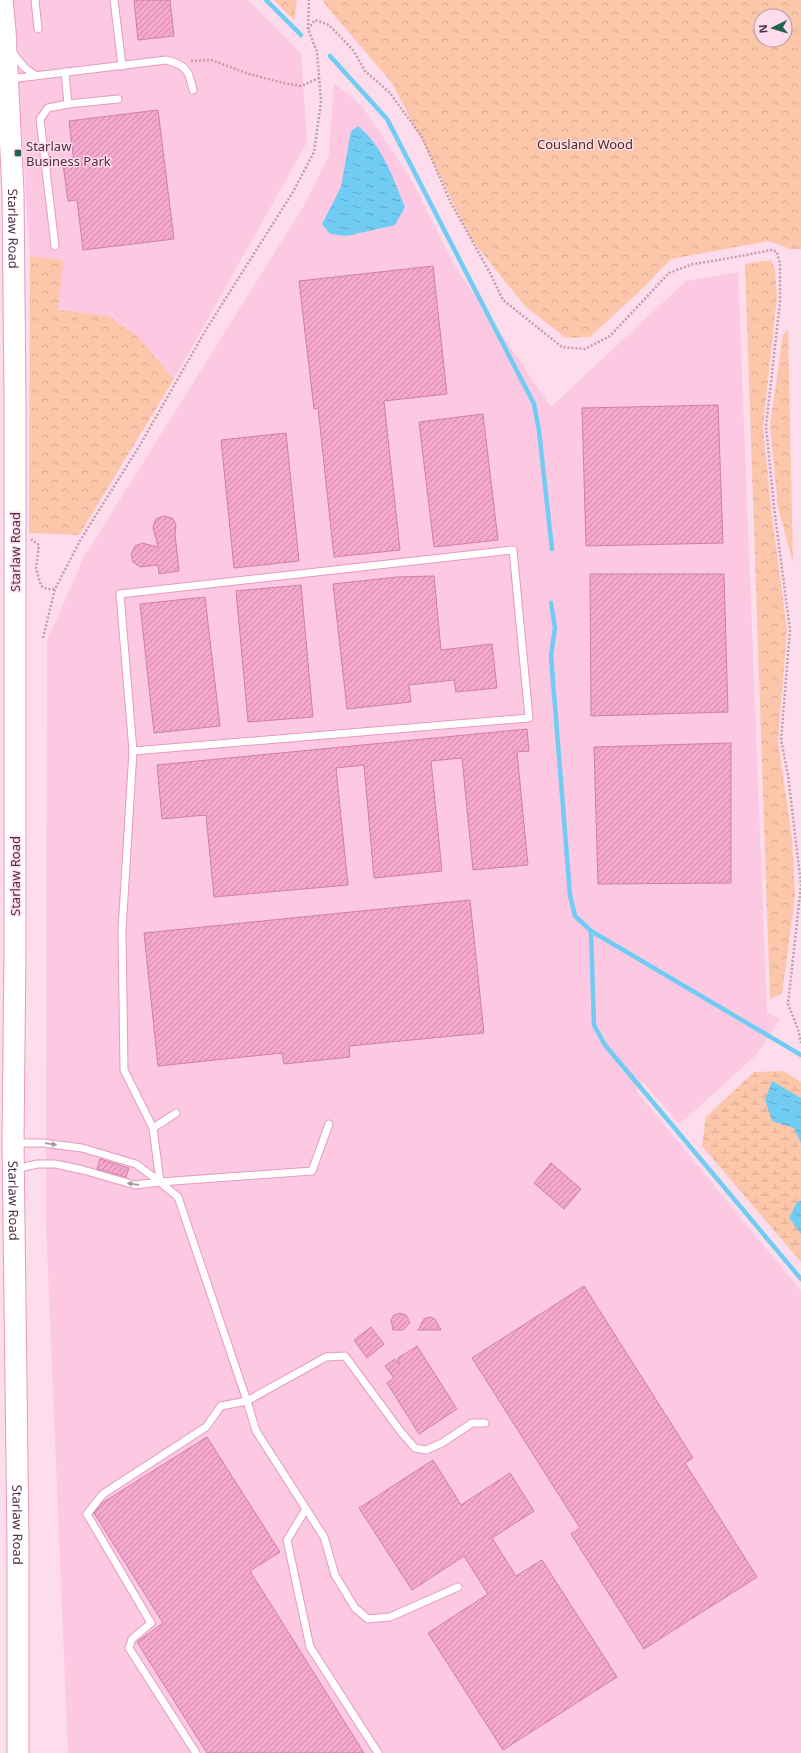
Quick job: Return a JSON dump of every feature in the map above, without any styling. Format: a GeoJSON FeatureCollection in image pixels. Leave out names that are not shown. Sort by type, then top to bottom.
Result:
{"type":"FeatureCollection","features":[{"type":"Feature","properties":{"kind":"main road","name":"Starlaw Road"},"geometry":{"type":"LineString","coordinates":[[2,0],[8,80],[13,192],[15,400],[15,947],[12,1143],[18,1541],[18,1753]]}},
{"type":"Feature","properties":{"kind":"lane"},"geometry":{"type":"LineString","coordinates":[[35,0],[38,29]]}},
{"type":"Feature","properties":{"kind":"lane"},"geometry":{"type":"LineString","coordinates":[[114,0],[122,66]]}},
{"type":"Feature","properties":{"kind":"lane"},"geometry":{"type":"LineString","coordinates":[[5,30],[11,52],[25,68],[35,75]]}},
{"type":"Feature","properties":{"kind":"lane"},"geometry":{"type":"LineString","coordinates":[[8,80],[35,75],[166,60],[180,64],[190,76],[193,90]]}},
{"type":"Feature","properties":{"kind":"lane"},"geometry":{"type":"LineString","coordinates":[[65,72],[68,104]]}},
{"type":"Feature","properties":{"kind":"lane"},"geometry":{"type":"LineString","coordinates":[[55,246],[40,119],[48,108],[68,104],[118,99]]}},
{"type":"Feature","properties":{"kind":"lane"},"geometry":{"type":"LineString","coordinates":[[133,751],[529,718],[513,550],[120,594],[133,751],[122,930],[124,1070],[153,1128],[160,1182]]}},
{"type":"Feature","properties":{"kind":"lane"},"geometry":{"type":"LineString","coordinates":[[153,1128],[176,1112]]}},
{"type":"Feature","properties":{"kind":"lane"},"geometry":{"type":"LineString","coordinates":[[13,1169],[37,1164],[55,1164],[83,1170],[135,1185],[312,1171],[329,1124]]}},
{"type":"Feature","properties":{"kind":"lane"},"geometry":{"type":"LineString","coordinates":[[12,1143],[43,1143],[82,1148],[136,1164],[178,1197],[256,1431],[324,1537],[335,1575],[355,1608],[368,1619],[390,1617],[458,1587]]}},
{"type":"Feature","properties":{"kind":"lane"},"geometry":{"type":"LineString","coordinates":[[196,1753],[129,1648],[132,1639],[151,1623],[87,1514],[103,1494],[206,1427],[220,1406],[247,1401],[326,1357],[344,1356],[401,1432],[415,1448],[426,1450],[442,1443],[472,1423],[485,1423]]}},
{"type":"Feature","properties":{"kind":"lane"},"geometry":{"type":"LineString","coordinates":[[306,1509],[287,1540],[310,1647],[378,1753]]}},
{"type":"Feature","properties":{"kind":"path"},"geometry":{"type":"LineString","coordinates":[[43,638],[55,589],[81,540],[140,445],[207,328],[293,192],[314,152],[321,102],[316,52],[308,29],[309,0]]}},
{"type":"Feature","properties":{"kind":"path"},"geometry":{"type":"LineString","coordinates":[[308,29],[315,20],[329,25],[354,50],[365,71],[390,93],[422,137],[451,203],[490,273],[503,300],[562,347],[586,349],[610,336],[669,273],[693,264],[772,250],[777,252],[780,264],[780,302],[766,426],[774,507],[790,630],[781,740],[788,775],[801,885],[788,1004],[798,1029],[801,1043]]}},
{"type":"Feature","properties":{"kind":"path"},"geometry":{"type":"LineString","coordinates":[[180,64],[195,60],[211,60],[249,74],[284,84],[301,86],[319,78]]}},
{"type":"Feature","properties":{"kind":"path"},"geometry":{"type":"LineString","coordinates":[[25,536],[36,541],[39,545],[36,568],[41,586],[47,589],[55,589]]}},
{"type":"Feature","properties":{"kind":"shaded area"},"geometry":{"type":"Polygon","coordinates":[[[13,0],[248,0],[301,54],[307,142],[174,379],[138,337],[110,316],[58,310],[62,260],[30,256],[13,0]]]}},
{"type":"Feature","properties":{"kind":"shaded area"},"geometry":{"type":"Polygon","coordinates":[[[334,83],[361,105],[409,176],[456,268],[551,407],[686,281],[738,272],[767,1014],[780,1018],[757,1054],[680,1124],[643,1082],[636,1091],[801,1291],[801,1753],[68,1753],[46,1221],[47,641],[84,557],[304,206],[329,156],[334,83]]]}},
{"type":"Feature","properties":{"kind":"green space"},"geometry":{"type":"Polygon","coordinates":[[[274,0],[297,0],[294,20],[274,0]]]}},
{"type":"Feature","properties":{"kind":"green space","name":"Cousland Wood"},"geometry":{"type":"Polygon","coordinates":[[[323,0],[801,0],[801,249],[790,249],[769,241],[671,259],[642,289],[590,337],[566,338],[525,306],[471,239],[392,83],[323,2],[323,0]]]}},
{"type":"Feature","properties":{"kind":"green space"},"geometry":{"type":"Polygon","coordinates":[[[30,256],[63,260],[58,310],[109,316],[138,337],[174,379],[79,535],[29,533],[30,256]]]}},
{"type":"Feature","properties":{"kind":"green space"},"geometry":{"type":"Polygon","coordinates":[[[771,260],[775,269],[777,297],[763,427],[771,508],[787,630],[778,741],[792,838],[795,896],[782,994],[770,999],[745,264],[771,260]]]}},
{"type":"Feature","properties":{"kind":"green space"},"geometry":{"type":"Polygon","coordinates":[[[788,329],[793,563],[778,507],[770,426],[783,335],[788,329]]]}},
{"type":"Feature","properties":{"kind":"green space"},"geometry":{"type":"Polygon","coordinates":[[[783,1071],[801,1082],[801,1262],[702,1146],[706,1117],[754,1072],[783,1071]]]}},
{"type":"Feature","properties":{"kind":"water"},"geometry":{"type":"Polygon","coordinates":[[[358,126],[367,134],[381,153],[405,207],[395,225],[347,236],[330,234],[322,224],[341,187],[351,131],[358,126]]]}},
{"type":"Feature","properties":{"kind":"water"},"geometry":{"type":"Polygon","coordinates":[[[772,1081],[801,1098],[801,1143],[794,1128],[772,1121],[765,1100],[772,1081]]]}},
{"type":"Feature","properties":{"kind":"water"},"geometry":{"type":"Polygon","coordinates":[[[801,1201],[801,1234],[789,1218],[797,1202],[801,1201]]]}},
{"type":"Feature","properties":{"kind":"building"},"geometry":{"type":"Polygon","coordinates":[[[134,0],[170,0],[174,36],[138,40],[134,0]]]}},
{"type":"Feature","properties":{"kind":"building"},"geometry":{"type":"Polygon","coordinates":[[[158,110],[174,239],[83,250],[77,200],[68,201],[63,164],[74,163],[69,121],[158,110]]]}},
{"type":"Feature","properties":{"kind":"building"},"geometry":{"type":"Polygon","coordinates":[[[433,266],[447,394],[384,401],[400,550],[334,557],[318,408],[314,409],[299,281],[433,266]]]}},
{"type":"Feature","properties":{"kind":"building"},"geometry":{"type":"Polygon","coordinates":[[[718,405],[723,543],[586,546],[582,408],[718,405]]]}},
{"type":"Feature","properties":{"kind":"building"},"geometry":{"type":"Polygon","coordinates":[[[483,414],[498,540],[434,547],[419,422],[483,414]]]}},
{"type":"Feature","properties":{"kind":"building"},"geometry":{"type":"Polygon","coordinates":[[[286,433],[299,561],[234,568],[221,440],[286,433]]]}},
{"type":"Feature","properties":{"kind":"building"},"geometry":{"type":"Polygon","coordinates":[[[164,516],[172,518],[176,524],[175,534],[179,571],[159,574],[158,565],[140,567],[133,562],[131,554],[135,546],[142,543],[158,547],[153,527],[156,519],[164,516]]]}},
{"type":"Feature","properties":{"kind":"building"},"geometry":{"type":"Polygon","coordinates":[[[590,574],[724,574],[728,712],[591,716],[590,574]]]}},
{"type":"Feature","properties":{"kind":"building"},"geometry":{"type":"Polygon","coordinates":[[[434,576],[441,650],[492,644],[497,688],[456,692],[454,680],[409,685],[411,702],[347,709],[333,584],[397,577],[434,576]]]}},
{"type":"Feature","properties":{"kind":"building"},"geometry":{"type":"Polygon","coordinates":[[[301,585],[313,717],[248,722],[236,591],[301,585]]]}},
{"type":"Feature","properties":{"kind":"building"},"geometry":{"type":"Polygon","coordinates":[[[205,597],[220,726],[154,733],[140,604],[205,597]]]}},
{"type":"Feature","properties":{"kind":"building"},"geometry":{"type":"Polygon","coordinates":[[[527,729],[529,751],[517,752],[528,865],[473,870],[462,758],[431,761],[442,871],[374,878],[364,765],[336,768],[348,885],[214,897],[206,815],[162,819],[157,765],[527,729]]]}},
{"type":"Feature","properties":{"kind":"building"},"geometry":{"type":"Polygon","coordinates":[[[731,743],[731,883],[598,884],[594,747],[731,743]]]}},
{"type":"Feature","properties":{"kind":"building"},"geometry":{"type":"Polygon","coordinates":[[[470,900],[484,1033],[349,1046],[350,1057],[284,1064],[282,1053],[158,1066],[144,933],[470,900]]]}},
{"type":"Feature","properties":{"kind":"building"},"geometry":{"type":"Polygon","coordinates":[[[100,1159],[129,1168],[126,1177],[97,1169],[100,1159]]]}},
{"type":"Feature","properties":{"kind":"building"},"geometry":{"type":"Polygon","coordinates":[[[551,1163],[581,1189],[564,1209],[534,1183],[551,1163]]]}},
{"type":"Feature","properties":{"kind":"building"},"geometry":{"type":"Polygon","coordinates":[[[584,1286],[693,1458],[685,1463],[757,1577],[644,1649],[571,1534],[580,1528],[472,1358],[584,1286]]]}},
{"type":"Feature","properties":{"kind":"building"},"geometry":{"type":"Polygon","coordinates":[[[400,1313],[406,1315],[410,1323],[403,1330],[393,1330],[391,1320],[394,1315],[400,1313]]]}},
{"type":"Feature","properties":{"kind":"building"},"geometry":{"type":"Polygon","coordinates":[[[430,1317],[435,1319],[441,1330],[418,1330],[424,1319],[430,1317]]]}},
{"type":"Feature","properties":{"kind":"building"},"geometry":{"type":"Polygon","coordinates":[[[371,1327],[384,1344],[367,1358],[354,1340],[371,1327]]]}},
{"type":"Feature","properties":{"kind":"building"},"geometry":{"type":"Polygon","coordinates":[[[417,1346],[457,1409],[419,1434],[387,1383],[394,1378],[385,1366],[395,1359],[399,1364],[398,1358],[417,1346]]]}},
{"type":"Feature","properties":{"kind":"building"},"geometry":{"type":"Polygon","coordinates":[[[207,1437],[280,1552],[250,1571],[364,1753],[207,1753],[137,1642],[163,1623],[94,1513],[102,1503],[207,1437]]]}},
{"type":"Feature","properties":{"kind":"building"},"geometry":{"type":"Polygon","coordinates":[[[433,1460],[461,1505],[510,1473],[534,1511],[492,1538],[516,1576],[542,1560],[617,1677],[503,1750],[428,1633],[488,1594],[464,1556],[412,1590],[359,1508],[433,1460]]]}},
{"type":"Feature","properties":{"kind":"waterway"},"geometry":{"type":"LineString","coordinates":[[266,0],[301,35]]}},
{"type":"Feature","properties":{"kind":"waterway"},"geometry":{"type":"LineString","coordinates":[[330,56],[387,119],[534,404],[539,431],[552,549]]}},
{"type":"Feature","properties":{"kind":"waterway"},"geometry":{"type":"LineString","coordinates":[[551,603],[555,628],[551,656],[570,895],[575,916],[591,931],[594,1025],[605,1045],[801,1279]]}},
{"type":"Feature","properties":{"kind":"waterway"},"geometry":{"type":"LineString","coordinates":[[591,931],[801,1055]]}},
{"type":"Feature","properties":{"kind":"place","name":"Starlaw Business Park"},"geometry":{"type":"Point","coordinates":[18,153]}}]}
